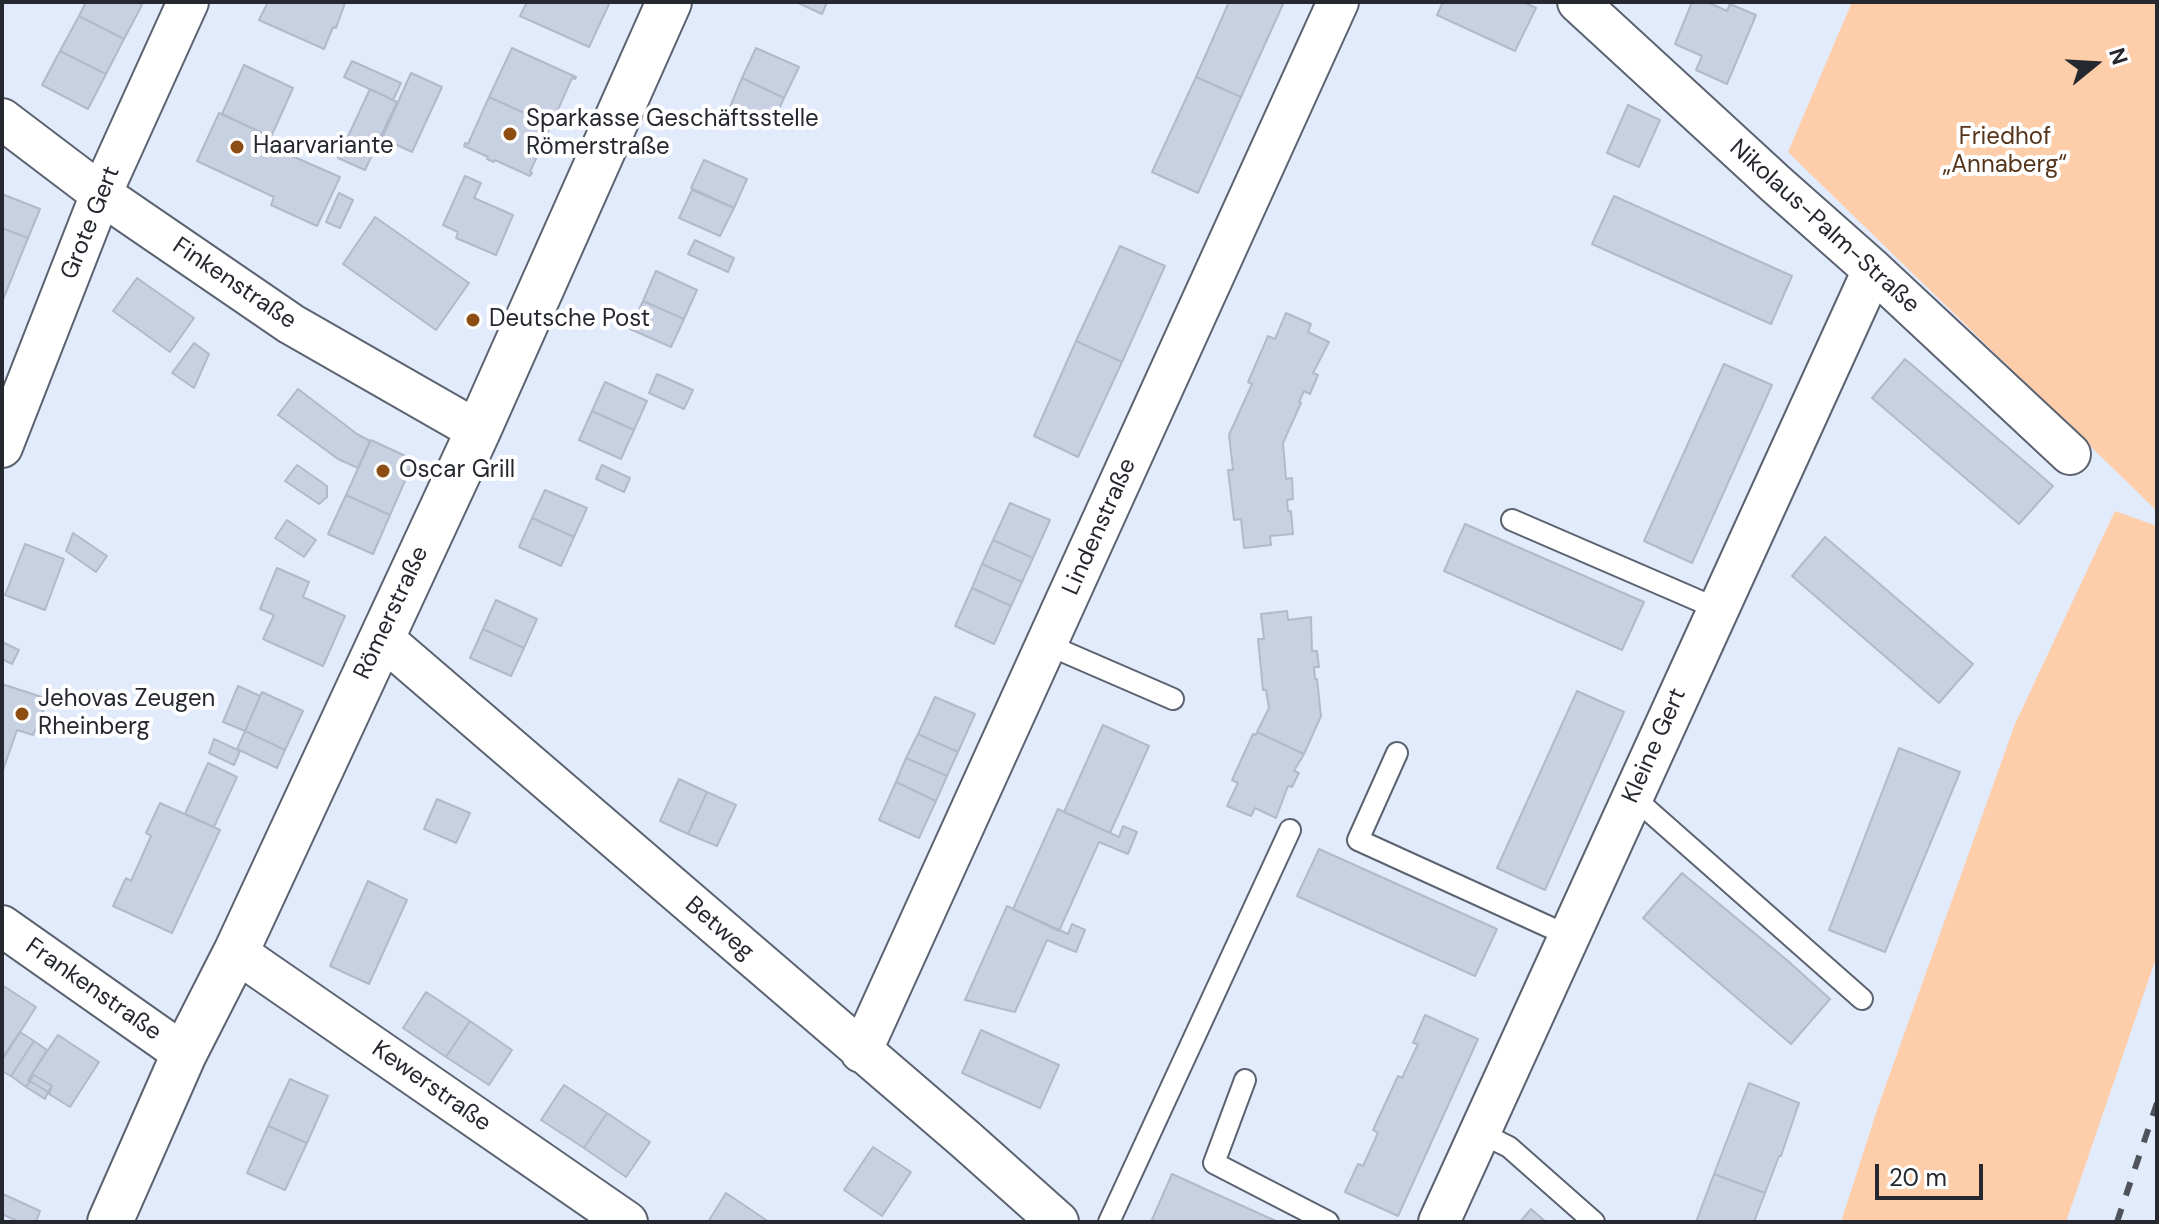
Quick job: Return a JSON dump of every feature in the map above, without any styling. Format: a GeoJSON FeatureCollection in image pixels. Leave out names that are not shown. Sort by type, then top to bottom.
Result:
{"type":"FeatureCollection","features":[{"type":"Feature","properties":{"kind":"street","name":"Grote Gert"},"geometry":{"type":"LineString","coordinates":[[2,447],[101,194],[188,2]]}},
{"type":"Feature","properties":{"kind":"street","name":"Römerstraße"},"geometry":{"type":"LineString","coordinates":[[110,1222],[184,1054],[236,952],[478,431],[669,2]]}},
{"type":"Feature","properties":{"kind":"street","name":"Lindenstraße"},"geometry":{"type":"LineString","coordinates":[[861,1052],[1338,2]]}},
{"type":"Feature","properties":{"kind":"street","name":"Nikolaus-Palm-Straße"},"geometry":{"type":"LineString","coordinates":[[1594,7],[1766,175],[2070,454]]}},
{"type":"Feature","properties":{"kind":"street","name":"Finkenstraße"},"geometry":{"type":"LineString","coordinates":[[2,119],[101,194],[291,324],[478,431]]}},
{"type":"Feature","properties":{"kind":"street","name":"Kleine Gert"},"geometry":{"type":"LineString","coordinates":[[1439,1222],[1873,270]]}},
{"type":"Feature","properties":{"kind":"street","name":"Betweg"},"geometry":{"type":"LineString","coordinates":[[381,637],[1058,1222]]}},
{"type":"Feature","properties":{"kind":"street","name":"Frankenstraße"},"geometry":{"type":"LineString","coordinates":[[2,926],[184,1054]]}},
{"type":"Feature","properties":{"kind":"street","name":"Kewerstraße"},"geometry":{"type":"LineString","coordinates":[[236,952],[627,1222]]}},
{"type":"Feature","properties":{"kind":"lane"},"geometry":{"type":"LineString","coordinates":[[1512,520],[1718,609]]}},
{"type":"Feature","properties":{"kind":"lane"},"geometry":{"type":"LineString","coordinates":[[1046,644],[1173,699]]}},
{"type":"Feature","properties":{"kind":"lane"},"geometry":{"type":"LineString","coordinates":[[1397,753],[1358,840],[1569,936]]}},
{"type":"Feature","properties":{"kind":"lane"},"geometry":{"type":"LineString","coordinates":[[1632,796],[1862,999]]}},
{"type":"Feature","properties":{"kind":"lane"},"geometry":{"type":"LineString","coordinates":[[1109,1222],[1290,830]]}},
{"type":"Feature","properties":{"kind":"lane"},"geometry":{"type":"LineString","coordinates":[[1245,1080],[1214,1163],[1328,1222]]}},
{"type":"Feature","properties":{"kind":"lane"},"geometry":{"type":"LineString","coordinates":[[1479,1132],[1509,1147],[1594,1222]]}},
{"type":"Feature","properties":{"kind":"green space","name":"Friedhof „Annaberg“"},"geometry":{"type":"Polygon","coordinates":[[[1852,2],[2157,2],[2157,511],[1788,152],[1852,2]]]}},
{"type":"Feature","properties":{"kind":"green space"},"geometry":{"type":"Polygon","coordinates":[[[2115,511],[2157,526],[2157,955],[2066,1222],[1841,1222],[1878,1107],[2015,724],[2115,511]]]}},
{"type":"Feature","properties":{"kind":"building"},"geometry":{"type":"Polygon","coordinates":[[[86,2],[137,2],[142,5],[124,39],[79,16],[86,2]]]}},
{"type":"Feature","properties":{"kind":"building"},"geometry":{"type":"Polygon","coordinates":[[[268,2],[345,3],[324,49],[259,20],[268,2]]]}},
{"type":"Feature","properties":{"kind":"building"},"geometry":{"type":"Polygon","coordinates":[[[527,2],[610,2],[589,47],[520,16],[527,2]]]}},
{"type":"Feature","properties":{"kind":"building"},"geometry":{"type":"Polygon","coordinates":[[[796,2],[827,2],[822,14],[796,2]]]}},
{"type":"Feature","properties":{"kind":"building"},"geometry":{"type":"Polygon","coordinates":[[[1229,2],[1284,2],[1241,97],[1196,77],[1229,2]]]}},
{"type":"Feature","properties":{"kind":"building"},"geometry":{"type":"Polygon","coordinates":[[[1443,2],[1523,2],[1536,8],[1515,51],[1437,15],[1443,2]]]}},
{"type":"Feature","properties":{"kind":"building"},"geometry":{"type":"Polygon","coordinates":[[[1692,2],[1707,2],[1727,11],[1730,4],[1756,15],[1727,84],[1696,70],[1702,56],[1675,44],[1692,2]]]}},
{"type":"Feature","properties":{"kind":"building"},"geometry":{"type":"Polygon","coordinates":[[[79,16],[124,39],[106,74],[60,51],[79,16]]]}},
{"type":"Feature","properties":{"kind":"building"},"geometry":{"type":"Polygon","coordinates":[[[512,48],[576,77],[572,78],[551,125],[489,97],[512,48]]]}},
{"type":"Feature","properties":{"kind":"building"},"geometry":{"type":"Polygon","coordinates":[[[756,48],[799,67],[784,98],[742,78],[756,48]]]}},
{"type":"Feature","properties":{"kind":"building"},"geometry":{"type":"Polygon","coordinates":[[[60,51],[106,74],[88,109],[42,85],[60,51]]]}},
{"type":"Feature","properties":{"kind":"building"},"geometry":{"type":"Polygon","coordinates":[[[352,61],[401,83],[393,100],[344,77],[352,61]]]}},
{"type":"Feature","properties":{"kind":"building"},"geometry":{"type":"Polygon","coordinates":[[[244,65],[293,88],[271,137],[222,114],[244,65]]]}},
{"type":"Feature","properties":{"kind":"building"},"geometry":{"type":"Polygon","coordinates":[[[411,73],[442,87],[412,152],[382,138],[411,73]]]}},
{"type":"Feature","properties":{"kind":"building"},"geometry":{"type":"Polygon","coordinates":[[[1196,77],[1241,97],[1198,193],[1152,172],[1196,77]]]}},
{"type":"Feature","properties":{"kind":"building"},"geometry":{"type":"Polygon","coordinates":[[[742,78],[784,98],[771,126],[730,107],[742,78]]]}},
{"type":"Feature","properties":{"kind":"building"},"geometry":{"type":"Polygon","coordinates":[[[370,89],[397,102],[365,170],[338,158],[370,89]]]}},
{"type":"Feature","properties":{"kind":"building","name":"Sparkasse Geschäftsstelle Römerstraße"},"geometry":{"type":"Polygon","coordinates":[[[489,97],[551,125],[530,176],[464,146],[468,144],[489,97]]]}},
{"type":"Feature","properties":{"kind":"building"},"geometry":{"type":"Polygon","coordinates":[[[1628,105],[1660,120],[1639,167],[1607,153],[1628,105]]]}},
{"type":"Feature","properties":{"kind":"building"},"geometry":{"type":"Polygon","coordinates":[[[219,113],[271,137],[267,145],[340,177],[317,226],[271,205],[274,197],[197,161],[219,113]]]}},
{"type":"Feature","properties":{"kind":"building"},"geometry":{"type":"Polygon","coordinates":[[[704,160],[747,179],[734,208],[691,188],[704,160]]]}},
{"type":"Feature","properties":{"kind":"building"},"geometry":{"type":"Polygon","coordinates":[[[465,176],[481,183],[474,198],[513,215],[496,255],[456,238],[458,232],[443,225],[465,176]]]}},
{"type":"Feature","properties":{"kind":"building"},"geometry":{"type":"Polygon","coordinates":[[[692,190],[734,208],[720,236],[679,218],[692,190]]]}},
{"type":"Feature","properties":{"kind":"building"},"geometry":{"type":"Polygon","coordinates":[[[339,193],[353,200],[340,228],[326,222],[339,193]]]}},
{"type":"Feature","properties":{"kind":"building"},"geometry":{"type":"Polygon","coordinates":[[[2,194],[40,209],[28,238],[2,228],[2,194]]]}},
{"type":"Feature","properties":{"kind":"building"},"geometry":{"type":"Polygon","coordinates":[[[1614,196],[1792,276],[1771,324],[1592,244],[1614,196]]]}},
{"type":"Feature","properties":{"kind":"building"},"geometry":{"type":"Polygon","coordinates":[[[375,217],[469,283],[436,330],[343,264],[375,217]]]}},
{"type":"Feature","properties":{"kind":"building"},"geometry":{"type":"Polygon","coordinates":[[[2,228],[28,238],[2,302],[2,228]]]}},
{"type":"Feature","properties":{"kind":"building"},"geometry":{"type":"Polygon","coordinates":[[[695,240],[734,258],[728,272],[688,254],[695,240]]]}},
{"type":"Feature","properties":{"kind":"building"},"geometry":{"type":"Polygon","coordinates":[[[1120,246],[1165,266],[1122,362],[1076,341],[1120,246]]]}},
{"type":"Feature","properties":{"kind":"building"},"geometry":{"type":"Polygon","coordinates":[[[656,271],[697,290],[684,319],[643,301],[656,271]]]}},
{"type":"Feature","properties":{"kind":"building"},"geometry":{"type":"Polygon","coordinates":[[[137,278],[194,318],[170,352],[113,311],[137,278]]]}},
{"type":"Feature","properties":{"kind":"building"},"geometry":{"type":"Polygon","coordinates":[[[643,301],[684,319],[671,347],[630,329],[643,301]]]}},
{"type":"Feature","properties":{"kind":"building"},"geometry":{"type":"Polygon","coordinates":[[[1286,313],[1311,324],[1308,332],[1329,342],[1313,373],[1318,375],[1310,394],[1304,391],[1283,443],[1286,479],[1292,478],[1293,499],[1287,500],[1293,534],[1270,536],[1271,545],[1244,548],[1241,519],[1234,520],[1228,470],[1233,470],[1229,435],[1252,384],[1248,382],[1268,336],[1275,339],[1286,313]]]}},
{"type":"Feature","properties":{"kind":"building"},"geometry":{"type":"Polygon","coordinates":[[[1076,341],[1122,362],[1078,457],[1034,436],[1076,341]]]}},
{"type":"Feature","properties":{"kind":"building"},"geometry":{"type":"Polygon","coordinates":[[[194,343],[209,354],[194,388],[172,373],[194,343]]]}},
{"type":"Feature","properties":{"kind":"building"},"geometry":{"type":"Polygon","coordinates":[[[1905,359],[2053,486],[2019,524],[1872,398],[1905,359]]]}},
{"type":"Feature","properties":{"kind":"building"},"geometry":{"type":"Polygon","coordinates":[[[1724,364],[1772,385],[1692,563],[1644,541],[1724,364]]]}},
{"type":"Feature","properties":{"kind":"building"},"geometry":{"type":"Polygon","coordinates":[[[657,374],[693,390],[684,409],[649,393],[657,374]]]}},
{"type":"Feature","properties":{"kind":"building"},"geometry":{"type":"Polygon","coordinates":[[[605,382],[647,401],[634,430],[592,411],[605,382]]]}},
{"type":"Feature","properties":{"kind":"building"},"geometry":{"type":"Polygon","coordinates":[[[298,389],[370,441],[358,468],[338,459],[278,415],[298,389]]]}},
{"type":"Feature","properties":{"kind":"building"},"geometry":{"type":"Polygon","coordinates":[[[592,411],[634,430],[621,459],[579,440],[592,411]]]}},
{"type":"Feature","properties":{"kind":"building"},"geometry":{"type":"Polygon","coordinates":[[[371,440],[414,460],[390,515],[346,495],[371,440]]]}},
{"type":"Feature","properties":{"kind":"building"},"geometry":{"type":"Polygon","coordinates":[[[297,465],[327,486],[327,497],[319,504],[285,481],[297,465]]]}},
{"type":"Feature","properties":{"kind":"building"},"geometry":{"type":"Polygon","coordinates":[[[602,465],[630,478],[624,492],[596,479],[602,465]]]}},
{"type":"Feature","properties":{"kind":"building"},"geometry":{"type":"Polygon","coordinates":[[[545,490],[587,508],[574,537],[532,518],[545,490]]]}},
{"type":"Feature","properties":{"kind":"building"},"geometry":{"type":"Polygon","coordinates":[[[346,495],[390,515],[373,554],[328,534],[346,495]]]}},
{"type":"Feature","properties":{"kind":"building"},"geometry":{"type":"Polygon","coordinates":[[[1010,503],[1050,520],[1033,558],[993,540],[1010,503]]]}},
{"type":"Feature","properties":{"kind":"building"},"geometry":{"type":"Polygon","coordinates":[[[532,518],[574,537],[561,566],[519,547],[532,518]]]}},
{"type":"Feature","properties":{"kind":"building"},"geometry":{"type":"Polygon","coordinates":[[[287,520],[316,540],[304,557],[275,538],[287,520]]]}},
{"type":"Feature","properties":{"kind":"building"},"geometry":{"type":"Polygon","coordinates":[[[1465,524],[1644,602],[1622,650],[1444,571],[1465,524]]]}},
{"type":"Feature","properties":{"kind":"building"},"geometry":{"type":"Polygon","coordinates":[[[73,533],[107,556],[96,572],[66,551],[73,533]]]}},
{"type":"Feature","properties":{"kind":"building"},"geometry":{"type":"Polygon","coordinates":[[[1825,537],[1973,664],[1939,703],[1792,576],[1825,537]]]}},
{"type":"Feature","properties":{"kind":"building"},"geometry":{"type":"Polygon","coordinates":[[[993,540],[1033,558],[1022,582],[982,564],[993,540]]]}},
{"type":"Feature","properties":{"kind":"building"},"geometry":{"type":"Polygon","coordinates":[[[25,544],[64,559],[45,610],[5,595],[25,544]]]}},
{"type":"Feature","properties":{"kind":"building"},"geometry":{"type":"Polygon","coordinates":[[[982,564],[1022,582],[1011,606],[972,588],[982,564]]]}},
{"type":"Feature","properties":{"kind":"building"},"geometry":{"type":"Polygon","coordinates":[[[277,568],[309,582],[303,597],[345,616],[323,666],[263,639],[274,615],[260,609],[277,568]]]}},
{"type":"Feature","properties":{"kind":"building"},"geometry":{"type":"Polygon","coordinates":[[[972,588],[1011,606],[994,644],[955,626],[972,588]]]}},
{"type":"Feature","properties":{"kind":"building"},"geometry":{"type":"Polygon","coordinates":[[[496,600],[537,619],[524,648],[483,629],[496,600]]]}},
{"type":"Feature","properties":{"kind":"building"},"geometry":{"type":"Polygon","coordinates":[[[1287,611],[1288,620],[1311,617],[1312,651],[1317,651],[1319,667],[1314,667],[1321,716],[1304,754],[1257,732],[1269,708],[1266,690],[1263,690],[1258,639],[1264,639],[1261,614],[1287,611]]]}},
{"type":"Feature","properties":{"kind":"building"},"geometry":{"type":"Polygon","coordinates":[[[483,629],[524,648],[511,676],[470,658],[483,629]]]}},
{"type":"Feature","properties":{"kind":"building"},"geometry":{"type":"Polygon","coordinates":[[[2,642],[19,650],[12,664],[2,659],[2,642]]]}},
{"type":"Feature","properties":{"kind":"building","name":"Jehovas Zeugen Rheinberg"},"geometry":{"type":"Polygon","coordinates":[[[2,684],[48,699],[33,735],[17,730],[2,773],[2,684]]]}},
{"type":"Feature","properties":{"kind":"building"},"geometry":{"type":"Polygon","coordinates":[[[238,686],[260,696],[245,731],[223,722],[238,686]]]}},
{"type":"Feature","properties":{"kind":"building"},"geometry":{"type":"Polygon","coordinates":[[[1577,691],[1624,712],[1545,890],[1497,868],[1577,691]]]}},
{"type":"Feature","properties":{"kind":"building"},"geometry":{"type":"Polygon","coordinates":[[[262,692],[303,711],[285,750],[245,731],[262,692]]]}},
{"type":"Feature","properties":{"kind":"building"},"geometry":{"type":"Polygon","coordinates":[[[935,697],[975,714],[958,752],[918,734],[935,697]]]}},
{"type":"Feature","properties":{"kind":"building"},"geometry":{"type":"Polygon","coordinates":[[[1103,725],[1149,746],[1110,833],[1064,812],[1103,725]]]}},
{"type":"Feature","properties":{"kind":"building"},"geometry":{"type":"Polygon","coordinates":[[[245,731],[285,750],[277,768],[237,749],[245,731]]]}},
{"type":"Feature","properties":{"kind":"building"},"geometry":{"type":"Polygon","coordinates":[[[1257,732],[1304,754],[1294,771],[1299,773],[1292,787],[1288,786],[1276,818],[1255,808],[1251,816],[1227,806],[1238,783],[1232,780],[1253,734],[1257,732]]]}},
{"type":"Feature","properties":{"kind":"building"},"geometry":{"type":"Polygon","coordinates":[[[918,734],[958,752],[947,776],[906,758],[918,734]]]}},
{"type":"Feature","properties":{"kind":"building"},"geometry":{"type":"Polygon","coordinates":[[[214,739],[240,751],[234,765],[209,753],[214,739]]]}},
{"type":"Feature","properties":{"kind":"building"},"geometry":{"type":"Polygon","coordinates":[[[1899,748],[1960,772],[1885,952],[1829,930],[1899,748]]]}},
{"type":"Feature","properties":{"kind":"building"},"geometry":{"type":"Polygon","coordinates":[[[906,758],[947,776],[936,801],[896,782],[906,758]]]}},
{"type":"Feature","properties":{"kind":"building"},"geometry":{"type":"Polygon","coordinates":[[[208,763],[237,777],[214,827],[185,814],[208,763]]]}},
{"type":"Feature","properties":{"kind":"building"},"geometry":{"type":"Polygon","coordinates":[[[679,779],[707,792],[688,834],[660,821],[679,779]]]}},
{"type":"Feature","properties":{"kind":"building"},"geometry":{"type":"Polygon","coordinates":[[[896,782],[936,801],[919,838],[879,820],[896,782]]]}},
{"type":"Feature","properties":{"kind":"building"},"geometry":{"type":"Polygon","coordinates":[[[707,792],[736,805],[717,846],[688,834],[707,792]]]}},
{"type":"Feature","properties":{"kind":"building"},"geometry":{"type":"Polygon","coordinates":[[[437,799],[470,813],[456,843],[424,829],[437,799]]]}},
{"type":"Feature","properties":{"kind":"building"},"geometry":{"type":"Polygon","coordinates":[[[160,803],[220,830],[172,933],[113,906],[126,878],[131,881],[151,836],[146,833],[160,803]]]}},
{"type":"Feature","properties":{"kind":"building"},"geometry":{"type":"Polygon","coordinates":[[[1058,809],[1119,837],[1123,826],[1137,832],[1128,854],[1099,842],[1059,931],[1013,909],[1058,809]]]}},
{"type":"Feature","properties":{"kind":"building"},"geometry":{"type":"Polygon","coordinates":[[[1319,849],[1497,929],[1475,976],[1297,896],[1319,849]]]}},
{"type":"Feature","properties":{"kind":"building"},"geometry":{"type":"Polygon","coordinates":[[[1682,873],[1830,999],[1791,1044],[1643,918],[1682,873]]]}},
{"type":"Feature","properties":{"kind":"building"},"geometry":{"type":"Polygon","coordinates":[[[368,881],[407,900],[369,984],[330,966],[368,881]]]}},
{"type":"Feature","properties":{"kind":"building"},"geometry":{"type":"Polygon","coordinates":[[[1007,906],[1068,934],[1072,924],[1085,930],[1076,952],[1047,940],[1015,1012],[965,1000],[1007,906]]]}},
{"type":"Feature","properties":{"kind":"building"},"geometry":{"type":"Polygon","coordinates":[[[2,985],[36,1007],[3,1059],[2,1058],[2,985]]]}},
{"type":"Feature","properties":{"kind":"building"},"geometry":{"type":"Polygon","coordinates":[[[426,992],[470,1021],[446,1057],[403,1028],[426,992]]]}},
{"type":"Feature","properties":{"kind":"building"},"geometry":{"type":"Polygon","coordinates":[[[1425,1015],[1478,1039],[1398,1216],[1345,1192],[1358,1164],[1363,1166],[1378,1133],[1373,1130],[1398,1076],[1402,1078],[1418,1044],[1413,1043],[1425,1015]]]}},
{"type":"Feature","properties":{"kind":"building"},"geometry":{"type":"Polygon","coordinates":[[[470,1021],[512,1050],[489,1085],[446,1057],[470,1021]]]}},
{"type":"Feature","properties":{"kind":"building"},"geometry":{"type":"Polygon","coordinates":[[[981,1030],[1059,1065],[1040,1108],[962,1073],[981,1030]]]}},
{"type":"Feature","properties":{"kind":"building"},"geometry":{"type":"Polygon","coordinates":[[[20,1032],[34,1041],[11,1076],[2,1071],[2,1058],[20,1032]]]}},
{"type":"Feature","properties":{"kind":"building"},"geometry":{"type":"Polygon","coordinates":[[[58,1035],[99,1062],[70,1107],[49,1094],[52,1086],[34,1075],[28,1080],[58,1035]]]}},
{"type":"Feature","properties":{"kind":"building"},"geometry":{"type":"Polygon","coordinates":[[[34,1041],[47,1050],[26,1087],[11,1076],[34,1041]]]}},
{"type":"Feature","properties":{"kind":"building"},"geometry":{"type":"Polygon","coordinates":[[[34,1075],[52,1086],[48,1092],[30,1081],[34,1075]]]}},
{"type":"Feature","properties":{"kind":"building"},"geometry":{"type":"Polygon","coordinates":[[[290,1079],[328,1096],[307,1143],[268,1126],[290,1079]]]}},
{"type":"Feature","properties":{"kind":"building"},"geometry":{"type":"Polygon","coordinates":[[[30,1081],[48,1092],[45,1099],[26,1087],[30,1081]]]}},
{"type":"Feature","properties":{"kind":"building"},"geometry":{"type":"Polygon","coordinates":[[[1749,1083],[1799,1103],[1765,1193],[1714,1174],[1749,1083]]]}},
{"type":"Feature","properties":{"kind":"building"},"geometry":{"type":"Polygon","coordinates":[[[564,1085],[607,1113],[584,1148],[541,1120],[564,1085]]]}},
{"type":"Feature","properties":{"kind":"building"},"geometry":{"type":"Polygon","coordinates":[[[607,1113],[650,1142],[626,1177],[584,1148],[607,1113]]]}},
{"type":"Feature","properties":{"kind":"building"},"geometry":{"type":"Polygon","coordinates":[[[268,1126],[307,1143],[285,1190],[247,1173],[268,1126]]]}},
{"type":"Feature","properties":{"kind":"building"},"geometry":{"type":"Polygon","coordinates":[[[873,1147],[911,1172],[882,1216],[844,1190],[873,1147]]]}},
{"type":"Feature","properties":{"kind":"building"},"geometry":{"type":"Polygon","coordinates":[[[1172,1174],[1278,1222],[1151,1222],[1172,1174]]]}},
{"type":"Feature","properties":{"kind":"building"},"geometry":{"type":"Polygon","coordinates":[[[1714,1174],[1765,1193],[1754,1222],[1696,1222],[1714,1174]]]}},
{"type":"Feature","properties":{"kind":"building"},"geometry":{"type":"Polygon","coordinates":[[[726,1193],[769,1222],[708,1222],[726,1193]]]}},
{"type":"Feature","properties":{"kind":"building"},"geometry":{"type":"Polygon","coordinates":[[[3,1194],[40,1211],[36,1222],[19,1222],[2,1214],[3,1194]]]}},
{"type":"Feature","properties":{"kind":"building"},"geometry":{"type":"Polygon","coordinates":[[[1531,1209],[1546,1222],[1520,1222],[1531,1209]]]}},
{"type":"Feature","properties":{"kind":"railway"},"geometry":{"type":"LineString","coordinates":[[2117,1222],[2157,1103]]}},
{"type":"Feature","properties":{"kind":"place","name":"Sparkasse Geschäftsstelle Römerstraße"},"geometry":{"type":"Point","coordinates":[510,134]}},
{"type":"Feature","properties":{"kind":"place","name":"Haarvariante"},"geometry":{"type":"Point","coordinates":[237,147]}},
{"type":"Feature","properties":{"kind":"place","name":"Deutsche Post"},"geometry":{"type":"Point","coordinates":[473,320]}},
{"type":"Feature","properties":{"kind":"place","name":"Oscar Grill"},"geometry":{"type":"Point","coordinates":[383,471]}},
{"type":"Feature","properties":{"kind":"place","name":"Jehovas Zeugen Rheinberg"},"geometry":{"type":"Point","coordinates":[22,714]}}]}
